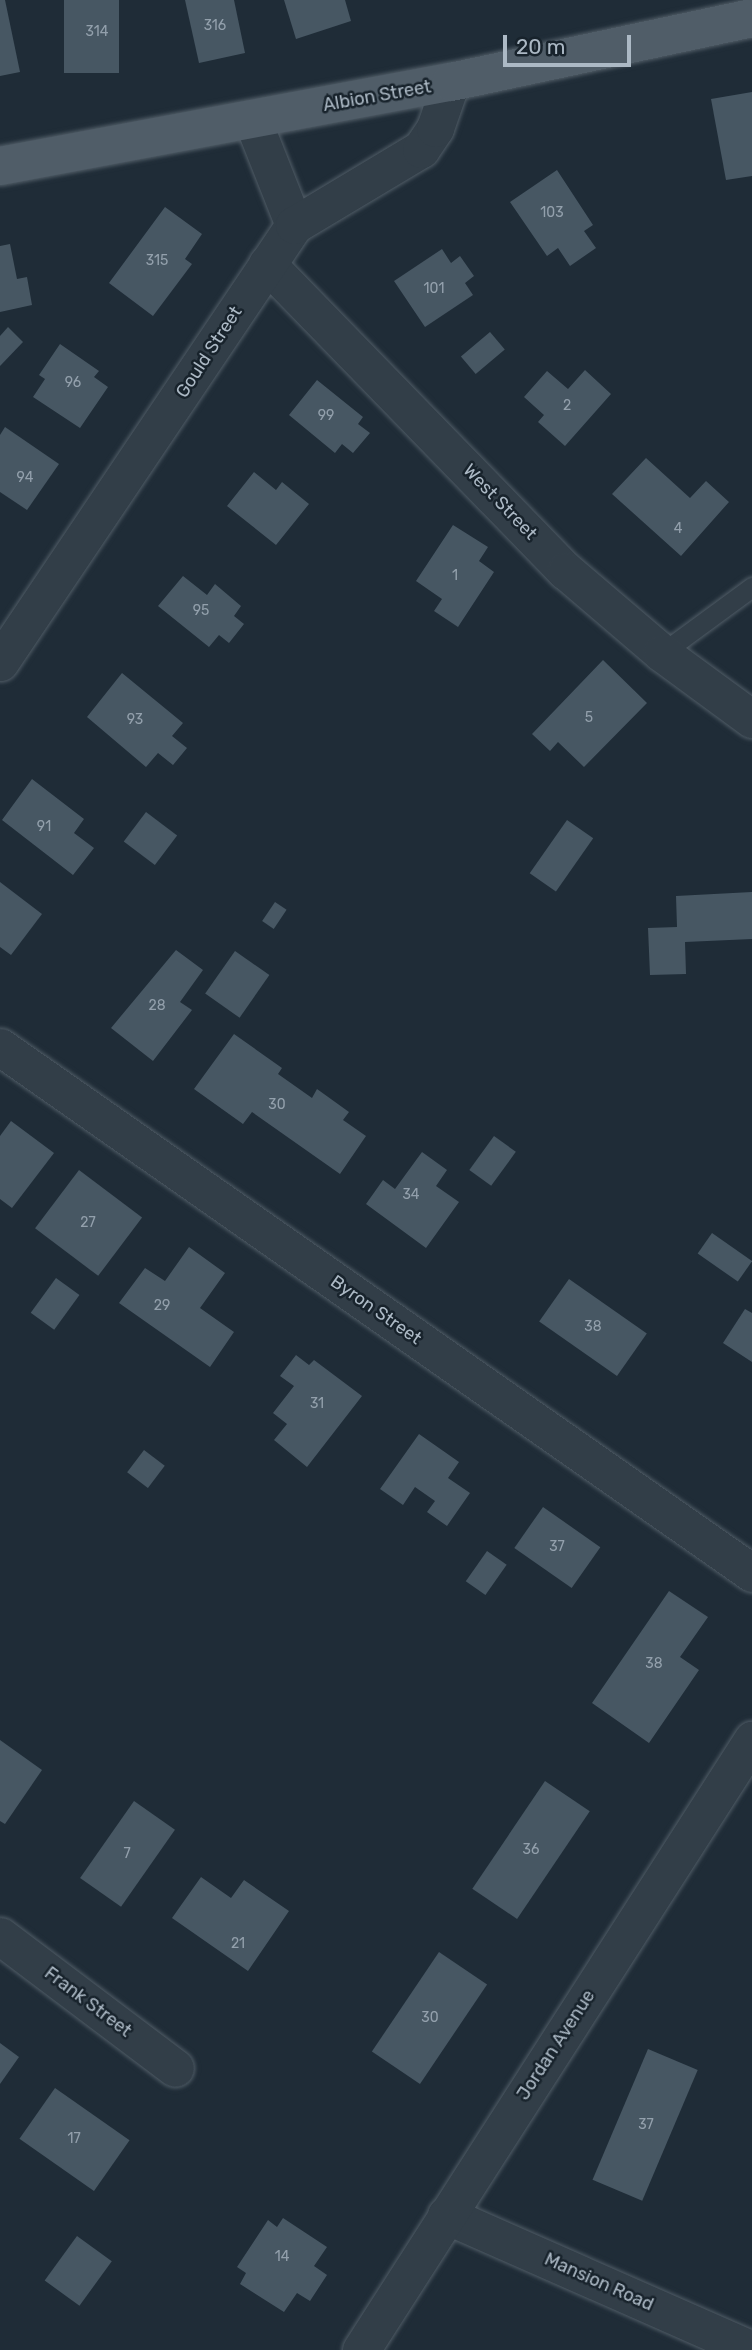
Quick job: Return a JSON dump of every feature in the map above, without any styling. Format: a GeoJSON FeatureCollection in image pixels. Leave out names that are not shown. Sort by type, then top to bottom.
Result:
{"type":"FeatureCollection","features":[{"type":"Feature","properties":{"kind":"main road","name":"Albion Street"},"geometry":{"type":"LineString","coordinates":[[0,166],[451,82],[752,18]]}},
{"type":"Feature","properties":{"kind":"street","name":"Gould Street"},"geometry":{"type":"LineString","coordinates":[[0,662],[294,225],[421,149],[435,128],[451,82]]}},
{"type":"Feature","properties":{"kind":"street"},"geometry":{"type":"LineString","coordinates":[[252,119],[294,225]]}},
{"type":"Feature","properties":{"kind":"street","name":"West Street"},"geometry":{"type":"LineString","coordinates":[[267,264],[566,571],[662,653],[752,719]]}},
{"type":"Feature","properties":{"kind":"street","name":"Byron Street"},"geometry":{"type":"LineString","coordinates":[[0,1047],[752,1573]]}},
{"type":"Feature","properties":{"kind":"street","name":"Jordan Avenue"},"geometry":{"type":"LineString","coordinates":[[361,2350],[752,1740]]}},
{"type":"Feature","properties":{"kind":"street","name":"Frank Street"},"geometry":{"type":"LineString","coordinates":[[0,1936],[175,2068]]}},
{"type":"Feature","properties":{"kind":"street","name":"Mansion Road"},"geometry":{"type":"LineString","coordinates":[[446,2215],[752,2350]]}},
{"type":"Feature","properties":{"kind":"lane"},"geometry":{"type":"LineString","coordinates":[[662,653],[752,587]]}},
{"type":"Feature","properties":{"kind":"building"},"geometry":{"type":"Polygon","coordinates":[[[0,0],[5,0],[20,72],[0,76],[0,0]]]}},
{"type":"Feature","properties":{"kind":"building"},"geometry":{"type":"Polygon","coordinates":[[[64,0],[119,0],[119,73],[64,73],[64,0]]]}},
{"type":"Feature","properties":{"kind":"building"},"geometry":{"type":"Polygon","coordinates":[[[185,0],[234,0],[245,53],[199,63],[185,0]]]}},
{"type":"Feature","properties":{"kind":"building"},"geometry":{"type":"Polygon","coordinates":[[[284,0],[345,0],[351,21],[296,39],[284,0]]]}},
{"type":"Feature","properties":{"kind":"building"},"geometry":{"type":"Polygon","coordinates":[[[752,92],[752,176],[726,180],[711,99],[752,92]]]}},
{"type":"Feature","properties":{"kind":"building"},"geometry":{"type":"Polygon","coordinates":[[[557,170],[593,225],[584,231],[596,248],[570,266],[558,248],[547,256],[510,202],[557,170]]]}},
{"type":"Feature","properties":{"kind":"building"},"geometry":{"type":"Polygon","coordinates":[[[165,207],[202,234],[185,259],[192,264],[153,316],[109,283],[165,207]]]}},
{"type":"Feature","properties":{"kind":"building"},"geometry":{"type":"Polygon","coordinates":[[[10,244],[17,279],[27,277],[32,305],[0,312],[0,246],[10,244]]]}},
{"type":"Feature","properties":{"kind":"building"},"geometry":{"type":"Polygon","coordinates":[[[442,249],[451,263],[460,256],[474,276],[465,283],[473,295],[425,327],[394,281],[442,249]]]}},
{"type":"Feature","properties":{"kind":"building"},"geometry":{"type":"Polygon","coordinates":[[[8,327],[23,342],[0,366],[0,336],[8,327]]]}},
{"type":"Feature","properties":{"kind":"building"},"geometry":{"type":"Polygon","coordinates":[[[490,332],[505,350],[476,374],[461,356],[490,332]]]}},
{"type":"Feature","properties":{"kind":"building"},"geometry":{"type":"Polygon","coordinates":[[[60,344],[99,371],[94,377],[108,387],[80,428],[33,397],[45,379],[39,375],[60,344]]]}},
{"type":"Feature","properties":{"kind":"building"},"geometry":{"type":"Polygon","coordinates":[[[585,370],[611,394],[565,446],[538,422],[544,415],[524,397],[547,371],[568,389],[585,370]]]}},
{"type":"Feature","properties":{"kind":"building"},"geometry":{"type":"Polygon","coordinates":[[[317,380],[363,417],[358,424],[370,433],[353,453],[342,444],[335,453],[289,415],[317,380]]]}},
{"type":"Feature","properties":{"kind":"building"},"geometry":{"type":"Polygon","coordinates":[[[5,427],[59,464],[27,510],[0,492],[0,435],[5,427]]]}},
{"type":"Feature","properties":{"kind":"building"},"geometry":{"type":"Polygon","coordinates":[[[646,458],[690,498],[706,481],[729,502],[681,556],[612,494],[646,458]]]}},
{"type":"Feature","properties":{"kind":"building"},"geometry":{"type":"Polygon","coordinates":[[[254,472],[276,490],[282,482],[309,504],[276,545],[227,506],[254,472]]]}},
{"type":"Feature","properties":{"kind":"building"},"geometry":{"type":"Polygon","coordinates":[[[453,525],[488,547],[479,561],[494,572],[458,627],[434,611],[442,599],[416,581],[453,525]]]}},
{"type":"Feature","properties":{"kind":"building"},"geometry":{"type":"Polygon","coordinates":[[[183,576],[207,595],[215,584],[241,606],[234,616],[244,624],[229,643],[219,635],[209,647],[158,606],[183,576]]]}},
{"type":"Feature","properties":{"kind":"building"},"geometry":{"type":"Polygon","coordinates":[[[603,660],[647,703],[584,767],[558,742],[550,751],[532,734],[603,660]]]}},
{"type":"Feature","properties":{"kind":"building"},"geometry":{"type":"Polygon","coordinates":[[[122,673],[183,723],[172,736],[187,748],[173,765],[158,753],[146,767],[87,717],[122,673]]]}},
{"type":"Feature","properties":{"kind":"building"},"geometry":{"type":"Polygon","coordinates":[[[32,779],[84,819],[74,833],[94,848],[73,875],[2,820],[32,779]]]}},
{"type":"Feature","properties":{"kind":"building"},"geometry":{"type":"Polygon","coordinates":[[[146,812],[177,835],[155,865],[124,842],[146,812]]]}},
{"type":"Feature","properties":{"kind":"building"},"geometry":{"type":"Polygon","coordinates":[[[567,820],[593,838],[556,892],[530,873],[567,820]]]}},
{"type":"Feature","properties":{"kind":"building"},"geometry":{"type":"Polygon","coordinates":[[[0,882],[42,914],[11,955],[0,947],[0,882]]]}},
{"type":"Feature","properties":{"kind":"building"},"geometry":{"type":"Polygon","coordinates":[[[752,892],[752,939],[685,942],[686,974],[650,975],[648,928],[677,927],[676,896],[752,892]]]}},
{"type":"Feature","properties":{"kind":"building"},"geometry":{"type":"Polygon","coordinates":[[[275,902],[287,910],[274,929],[262,921],[275,902]]]}},
{"type":"Feature","properties":{"kind":"building"},"geometry":{"type":"Polygon","coordinates":[[[176,950],[203,970],[180,1002],[192,1010],[153,1061],[111,1028],[176,950]]]}},
{"type":"Feature","properties":{"kind":"building"},"geometry":{"type":"Polygon","coordinates":[[[235,951],[269,975],[240,1018],[205,994],[235,951]]]}},
{"type":"Feature","properties":{"kind":"building"},"geometry":{"type":"Polygon","coordinates":[[[234,1034],[282,1068],[278,1074],[312,1098],[317,1089],[349,1112],[343,1120],[366,1136],[340,1174],[252,1112],[243,1124],[194,1089],[234,1034]]]}},
{"type":"Feature","properties":{"kind":"building"},"geometry":{"type":"Polygon","coordinates":[[[11,1121],[54,1153],[12,1208],[0,1199],[0,1136],[11,1121]]]}},
{"type":"Feature","properties":{"kind":"building"},"geometry":{"type":"Polygon","coordinates":[[[494,1136],[516,1152],[491,1186],[469,1170],[494,1136]]]}},
{"type":"Feature","properties":{"kind":"building"},"geometry":{"type":"Polygon","coordinates":[[[422,1152],[447,1170],[436,1186],[459,1202],[426,1248],[366,1204],[383,1180],[395,1189],[422,1152]]]}},
{"type":"Feature","properties":{"kind":"building"},"geometry":{"type":"Polygon","coordinates":[[[79,1170],[142,1218],[98,1276],[35,1228],[79,1170]]]}},
{"type":"Feature","properties":{"kind":"building"},"geometry":{"type":"Polygon","coordinates":[[[712,1233],[752,1261],[738,1282],[698,1253],[712,1233]]]}},
{"type":"Feature","properties":{"kind":"building"},"geometry":{"type":"Polygon","coordinates":[[[189,1247],[225,1273],[200,1308],[234,1332],[210,1367],[119,1303],[145,1268],[165,1281],[189,1247]]]}},
{"type":"Feature","properties":{"kind":"building"},"geometry":{"type":"Polygon","coordinates":[[[56,1278],[79,1295],[54,1330],[31,1313],[56,1278]]]}},
{"type":"Feature","properties":{"kind":"building"},"geometry":{"type":"Polygon","coordinates":[[[569,1279],[647,1333],[617,1376],[539,1322],[569,1279]]]}},
{"type":"Feature","properties":{"kind":"building"},"geometry":{"type":"Polygon","coordinates":[[[745,1309],[752,1313],[752,1362],[723,1343],[745,1309]]]}},
{"type":"Feature","properties":{"kind":"building"},"geometry":{"type":"Polygon","coordinates":[[[296,1355],[309,1365],[314,1360],[362,1396],[307,1467],[274,1440],[287,1424],[273,1413],[294,1386],[280,1376],[296,1355]]]}},
{"type":"Feature","properties":{"kind":"building"},"geometry":{"type":"Polygon","coordinates":[[[419,1434],[459,1462],[448,1478],[470,1493],[447,1526],[427,1512],[435,1501],[415,1487],[403,1505],[380,1489],[419,1434]]]}},
{"type":"Feature","properties":{"kind":"building"},"geometry":{"type":"Polygon","coordinates":[[[144,1450],[165,1466],[148,1488],[127,1472],[144,1450]]]}},
{"type":"Feature","properties":{"kind":"building"},"geometry":{"type":"Polygon","coordinates":[[[543,1507],[600,1547],[572,1588],[514,1548],[543,1507]]]}},
{"type":"Feature","properties":{"kind":"building"},"geometry":{"type":"Polygon","coordinates":[[[487,1551],[507,1565],[485,1595],[466,1581],[487,1551]]]}},
{"type":"Feature","properties":{"kind":"building"},"geometry":{"type":"Polygon","coordinates":[[[669,1591],[708,1617],[680,1657],[699,1670],[649,1743],[592,1703],[669,1591]]]}},
{"type":"Feature","properties":{"kind":"building"},"geometry":{"type":"Polygon","coordinates":[[[0,1740],[42,1770],[5,1824],[0,1821],[0,1740]]]}},
{"type":"Feature","properties":{"kind":"building"},"geometry":{"type":"Polygon","coordinates":[[[545,1781],[590,1811],[517,1919],[472,1889],[545,1781]]]}},
{"type":"Feature","properties":{"kind":"building"},"geometry":{"type":"Polygon","coordinates":[[[134,1801],[175,1830],[121,1907],[80,1878],[134,1801]]]}},
{"type":"Feature","properties":{"kind":"building"},"geometry":{"type":"Polygon","coordinates":[[[201,1877],[231,1898],[244,1880],[289,1911],[248,1971],[172,1918],[201,1877]]]}},
{"type":"Feature","properties":{"kind":"building"},"geometry":{"type":"Polygon","coordinates":[[[439,1952],[487,1984],[420,2084],[372,2051],[439,1952]]]}},
{"type":"Feature","properties":{"kind":"building"},"geometry":{"type":"Polygon","coordinates":[[[0,2043],[19,2057],[0,2084],[0,2043]]]}},
{"type":"Feature","properties":{"kind":"building"},"geometry":{"type":"Polygon","coordinates":[[[648,2049],[698,2070],[642,2201],[593,2180],[648,2049]]]}},
{"type":"Feature","properties":{"kind":"building"},"geometry":{"type":"Polygon","coordinates":[[[55,2088],[130,2140],[94,2191],[19,2139],[55,2088]]]}},
{"type":"Feature","properties":{"kind":"building"},"geometry":{"type":"Polygon","coordinates":[[[283,2218],[327,2247],[314,2266],[327,2275],[310,2301],[297,2293],[284,2312],[240,2284],[246,2273],[237,2267],[268,2220],[277,2227],[283,2218]]]}},
{"type":"Feature","properties":{"kind":"building"},"geometry":{"type":"Polygon","coordinates":[[[77,2236],[112,2261],[79,2306],[45,2280],[77,2236]]]}}]}
